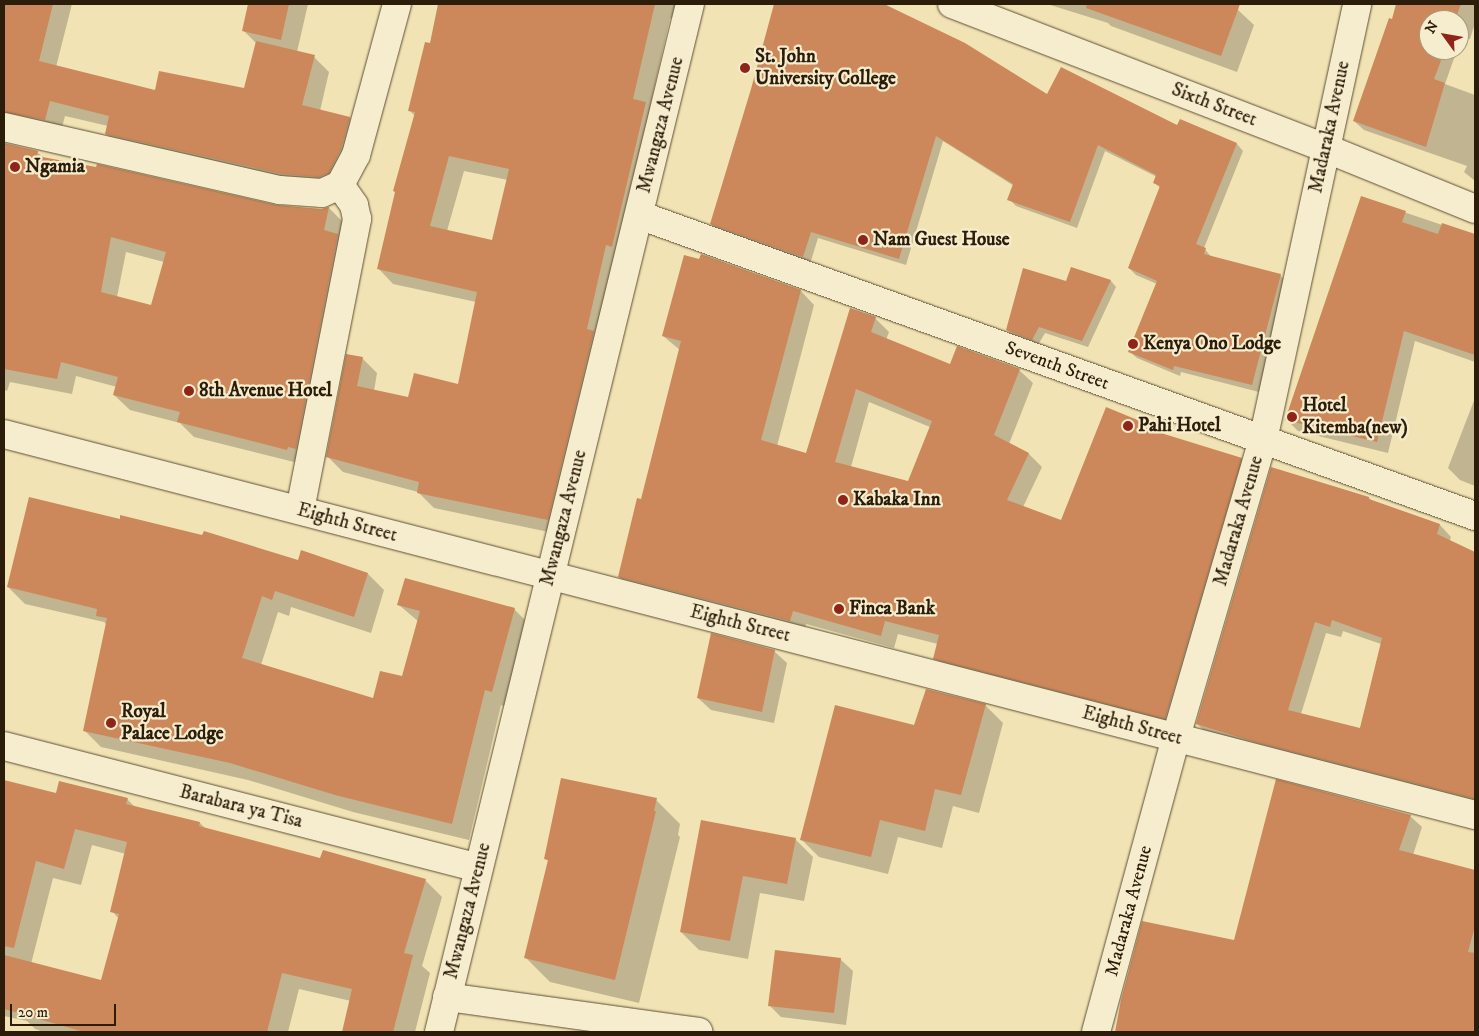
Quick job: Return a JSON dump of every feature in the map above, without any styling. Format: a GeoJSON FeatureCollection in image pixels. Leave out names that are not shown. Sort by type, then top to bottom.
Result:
{"type":"FeatureCollection","features":[{"type":"Feature","properties":{"kind":"street"},"geometry":{"type":"LineString","coordinates":[[4,127],[280,190],[322,193],[340,185],[356,155],[397,4]]}},
{"type":"Feature","properties":{"kind":"street","name":"Mwangaza Avenue"},"geometry":{"type":"LineString","coordinates":[[439,1032],[690,4]]}},
{"type":"Feature","properties":{"kind":"street","name":"Sixth Street"},"geometry":{"type":"LineString","coordinates":[[952,4],[1475,208]]}},
{"type":"Feature","properties":{"kind":"street","name":"Madaraka Avenue"},"geometry":{"type":"LineString","coordinates":[[1096,1032],[1176,737],[1262,440],[1357,4]]}},
{"type":"Feature","properties":{"kind":"street"},"geometry":{"type":"LineString","coordinates":[[300,510],[356,219],[354,205],[340,185]]}},
{"type":"Feature","properties":{"kind":"street","name":"Seventh Street"},"geometry":{"type":"LineString","coordinates":[[639,216],[1475,516]]}},
{"type":"Feature","properties":{"kind":"street","name":"Eighth Street"},"geometry":{"type":"LineString","coordinates":[[4,434],[1475,815]]}},
{"type":"Feature","properties":{"kind":"street","name":"Barabara ya Tisa"},"geometry":{"type":"LineString","coordinates":[[4,746],[479,868]]}},
{"type":"Feature","properties":{"kind":"street"},"geometry":{"type":"LineString","coordinates":[[447,998],[699,1032]]}},
{"type":"Feature","properties":{"kind":"building"},"geometry":{"type":"Polygon","coordinates":[[[4,4],[53,4],[39,61],[155,90],[159,71],[244,88],[256,41],[315,55],[302,105],[350,117],[341,149],[329,173],[319,177],[282,174],[105,134],[109,116],[50,101],[45,120],[4,112],[4,4]]]}},
{"type":"Feature","properties":{"kind":"building"},"geometry":{"type":"Polygon","coordinates":[[[248,4],[289,4],[281,40],[242,31],[248,4]]]}},
{"type":"Feature","properties":{"kind":"building"},"geometry":{"type":"Polygon","coordinates":[[[438,4],[655,4],[633,99],[646,102],[612,247],[606,245],[587,329],[594,331],[548,520],[417,493],[419,482],[326,457],[346,354],[363,357],[357,386],[408,397],[414,373],[458,384],[477,292],[377,269],[395,192],[393,191],[415,112],[408,111],[425,42],[430,43],[438,4]],[[449,156],[430,226],[492,240],[509,169],[449,156]]]}},
{"type":"Feature","properties":{"kind":"building"},"geometry":{"type":"Polygon","coordinates":[[[774,4],[884,4],[965,43],[1047,94],[1061,67],[1177,125],[1180,119],[1237,143],[1196,244],[1206,248],[1204,254],[1281,274],[1252,385],[1174,366],[1173,370],[1128,352],[1157,281],[1128,268],[1160,186],[1153,183],[1156,175],[1098,145],[1070,222],[1007,200],[1013,184],[936,136],[899,259],[811,232],[803,257],[710,224],[751,89],[774,4]]]}},
{"type":"Feature","properties":{"kind":"building"},"geometry":{"type":"Polygon","coordinates":[[[1087,4],[1240,4],[1221,56],[1086,8],[1087,4]]]}},
{"type":"Feature","properties":{"kind":"building"},"geometry":{"type":"Polygon","coordinates":[[[1396,4],[1461,4],[1459,10],[1419,10],[1419,60],[1441,60],[1434,79],[1445,83],[1426,147],[1353,121],[1389,18],[1392,19],[1396,4]]]}},
{"type":"Feature","properties":{"kind":"building"},"geometry":{"type":"Polygon","coordinates":[[[4,143],[38,151],[37,156],[96,167],[97,164],[277,205],[321,209],[329,207],[324,230],[338,234],[296,449],[288,447],[287,450],[177,422],[180,412],[113,395],[118,377],[61,362],[57,379],[4,369],[4,143]],[[111,237],[101,292],[151,305],[166,252],[111,237]]]}},
{"type":"Feature","properties":{"kind":"building"},"geometry":{"type":"Polygon","coordinates":[[[1361,196],[1406,211],[1402,222],[1438,234],[1442,223],[1475,234],[1475,355],[1404,331],[1377,442],[1285,420],[1361,196]]]}},
{"type":"Feature","properties":{"kind":"building"},"geometry":{"type":"Polygon","coordinates":[[[701,254],[801,290],[761,440],[806,453],[850,308],[876,317],[871,332],[950,364],[957,346],[1020,369],[994,435],[1029,453],[1007,500],[1061,520],[1106,407],[1162,430],[1161,433],[1242,458],[1165,719],[933,659],[939,635],[885,621],[881,636],[793,611],[790,621],[618,577],[637,498],[641,499],[681,341],[662,336],[684,255],[699,259],[701,254]],[[856,389],[835,462],[908,481],[932,421],[856,389]]]}},
{"type":"Feature","properties":{"kind":"building"},"geometry":{"type":"Polygon","coordinates":[[[1071,267],[1111,280],[1082,341],[1039,327],[1032,340],[1006,330],[1023,268],[1066,281],[1071,267]]]}},
{"type":"Feature","properties":{"kind":"building"},"geometry":{"type":"Polygon","coordinates":[[[1271,467],[1369,497],[1369,499],[1440,524],[1437,534],[1475,552],[1475,799],[1255,742],[1196,724],[1271,467]],[[1332,620],[1330,627],[1315,622],[1288,710],[1360,728],[1382,638],[1332,620]]]}},
{"type":"Feature","properties":{"kind":"building"},"geometry":{"type":"Polygon","coordinates":[[[29,497],[120,519],[120,515],[202,535],[204,531],[298,560],[301,550],[368,573],[354,617],[275,591],[272,600],[262,596],[242,658],[373,698],[380,671],[402,676],[420,611],[397,605],[405,578],[515,608],[492,692],[485,690],[452,824],[335,795],[230,763],[83,731],[107,618],[96,616],[97,609],[7,587],[29,497]]]}},
{"type":"Feature","properties":{"kind":"building"},"geometry":{"type":"Polygon","coordinates":[[[711,633],[775,650],[762,712],[697,698],[711,633]]]}},
{"type":"Feature","properties":{"kind":"building"},"geometry":{"type":"Polygon","coordinates":[[[926,689],[986,704],[961,795],[935,789],[925,831],[880,820],[871,857],[800,840],[835,705],[914,725],[926,689]]]}},
{"type":"Feature","properties":{"kind":"building"},"geometry":{"type":"Polygon","coordinates":[[[561,778],[657,798],[654,811],[656,811],[615,980],[524,958],[548,860],[544,859],[561,778]]]}},
{"type":"Feature","properties":{"kind":"building"},"geometry":{"type":"Polygon","coordinates":[[[1276,779],[1411,815],[1399,850],[1475,870],[1475,926],[1468,952],[1475,953],[1475,1032],[1115,1032],[1121,1000],[1142,921],[1234,940],[1276,779]]]}},
{"type":"Feature","properties":{"kind":"building"},"geometry":{"type":"Polygon","coordinates":[[[4,780],[56,793],[59,781],[128,798],[126,804],[200,822],[199,826],[320,858],[323,850],[426,879],[404,953],[413,955],[393,1032],[342,1032],[352,989],[282,973],[267,1032],[84,1032],[4,1009],[4,955],[101,980],[119,914],[110,912],[127,842],[75,829],[64,869],[36,861],[14,948],[4,946],[4,780]]]}},
{"type":"Feature","properties":{"kind":"building"},"geometry":{"type":"Polygon","coordinates":[[[701,820],[796,838],[787,884],[743,876],[730,941],[680,932],[701,820]]]}},
{"type":"Feature","properties":{"kind":"building"},"geometry":{"type":"Polygon","coordinates":[[[775,950],[841,958],[834,1013],[768,1006],[775,950]]]}},
{"type":"Feature","properties":{"kind":"place","name":"St. John University College"},"geometry":{"type":"Point","coordinates":[745,68]}},
{"type":"Feature","properties":{"kind":"place","name":"Ngamia"},"geometry":{"type":"Point","coordinates":[15,167]}},
{"type":"Feature","properties":{"kind":"place","name":"Nam Guest House"},"geometry":{"type":"Point","coordinates":[863,240]}},
{"type":"Feature","properties":{"kind":"place","name":"Kenya Ono Lodge"},"geometry":{"type":"Point","coordinates":[1133,344]}},
{"type":"Feature","properties":{"kind":"place","name":"8th Avenue Hotel"},"geometry":{"type":"Point","coordinates":[189,391]}},
{"type":"Feature","properties":{"kind":"place","name":"Hotel Kitemba(new)"},"geometry":{"type":"Point","coordinates":[1292,417]}},
{"type":"Feature","properties":{"kind":"place","name":"Pahi Hotel"},"geometry":{"type":"Point","coordinates":[1128,426]}},
{"type":"Feature","properties":{"kind":"place","name":"Kabaka Inn"},"geometry":{"type":"Point","coordinates":[843,500]}},
{"type":"Feature","properties":{"kind":"place","name":"Finca Bank"},"geometry":{"type":"Point","coordinates":[839,609]}},
{"type":"Feature","properties":{"kind":"place","name":"Royal Palace Lodge"},"geometry":{"type":"Point","coordinates":[111,723]}}]}
